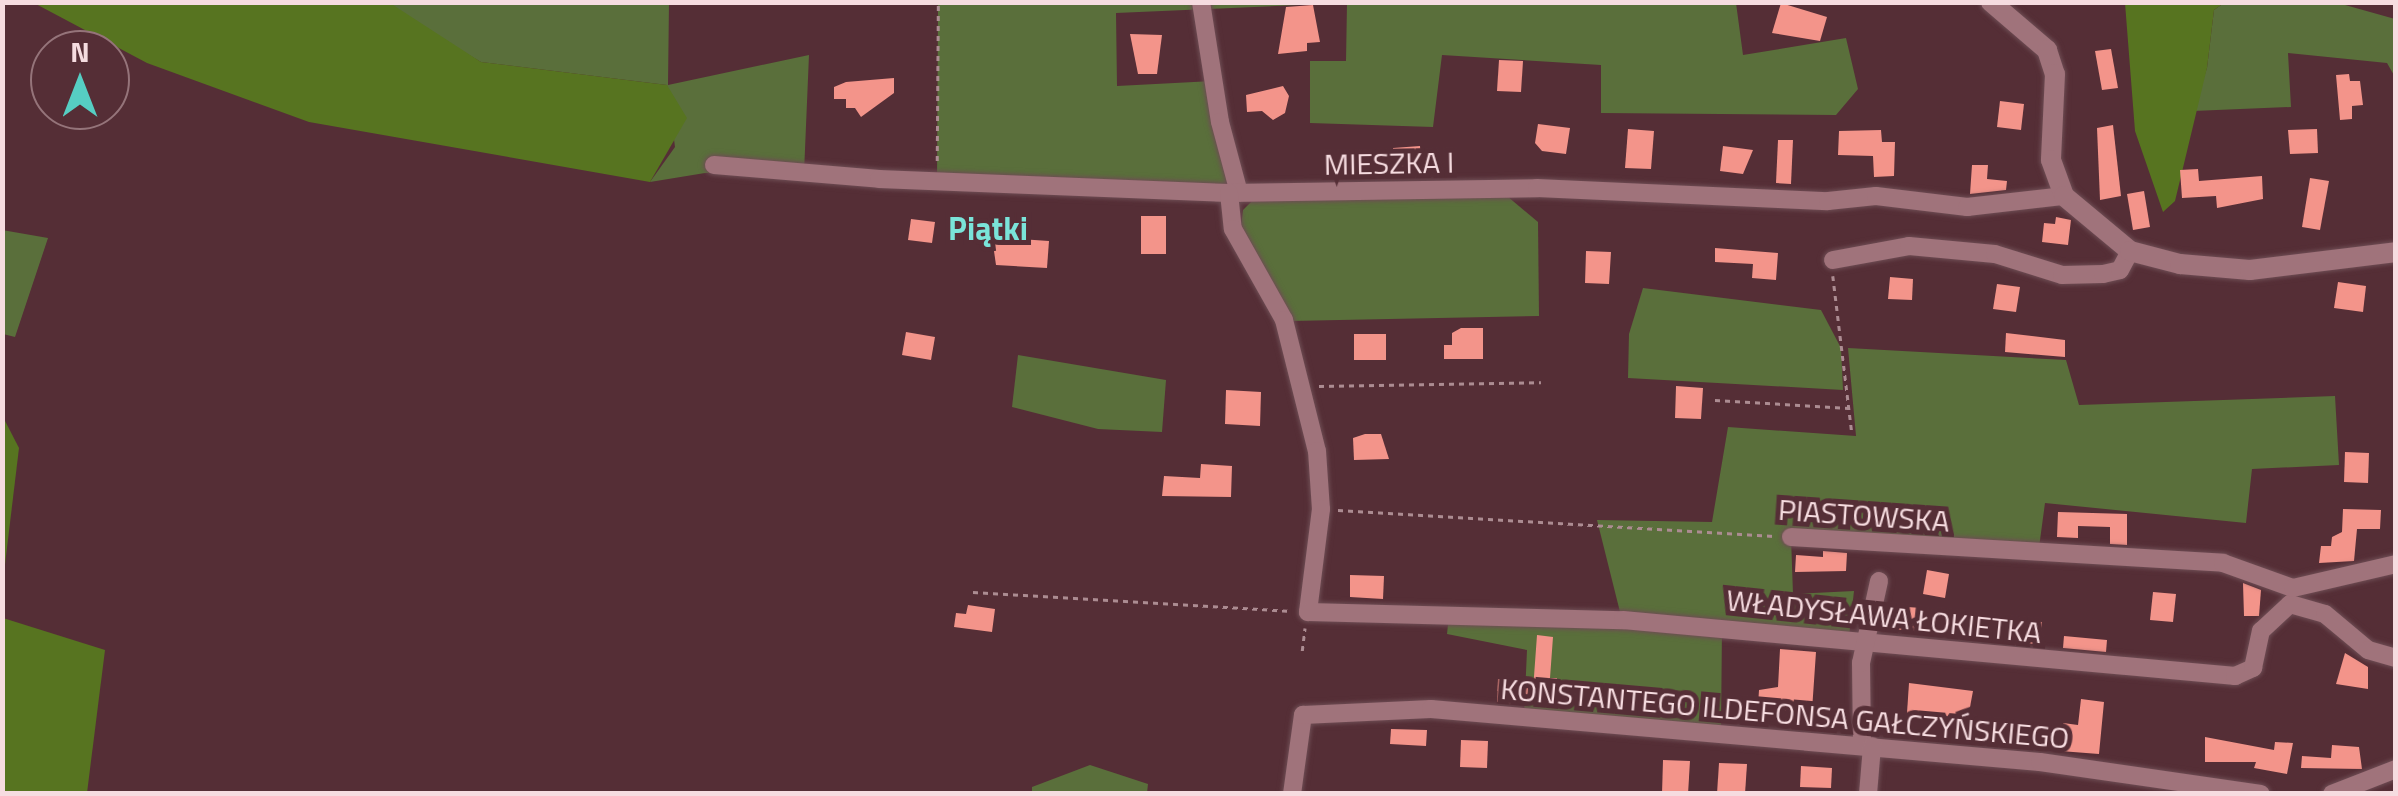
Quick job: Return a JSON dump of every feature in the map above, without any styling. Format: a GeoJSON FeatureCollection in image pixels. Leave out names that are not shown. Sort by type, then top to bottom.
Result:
{"type":"FeatureCollection","features":[{"type":"Feature","properties":{"kind":"street"},"geometry":{"type":"LineString","coordinates":[[1202,2],[1234,193],[1233,229],[1284,320],[1302,387],[1322,509],[1308,612]]}},
{"type":"Feature","properties":{"kind":"street"},"geometry":{"type":"LineString","coordinates":[[1992,2],[2048,50],[2056,74],[2052,160],[2064,196],[2130,251],[2250,270],[2396,252]]}},
{"type":"Feature","properties":{"kind":"street","name":"MIESZKA I"},"geometry":{"type":"LineString","coordinates":[[714,165],[937,182],[1234,193],[1537,188],[1828,201],[1876,196],[1967,207],[2064,196]]}},
{"type":"Feature","properties":{"kind":"street"},"geometry":{"type":"LineString","coordinates":[[1833,260],[1909,246],[1995,254],[2062,275],[2103,274],[2120,270],[2130,251]]}},
{"type":"Feature","properties":{"kind":"street","name":"PIASTOWSKA"},"geometry":{"type":"LineString","coordinates":[[1791,537],[2223,564],[2292,596]]}},
{"type":"Feature","properties":{"kind":"street"},"geometry":{"type":"LineString","coordinates":[[2292,596],[2396,564]]}},
{"type":"Feature","properties":{"kind":"street"},"geometry":{"type":"LineString","coordinates":[[1868,794],[1866,642],[1879,581]]}},
{"type":"Feature","properties":{"kind":"street"},"geometry":{"type":"LineString","coordinates":[[2292,596],[2324,614],[2368,650],[2396,658]]}},
{"type":"Feature","properties":{"kind":"street","name":"WŁADYSŁAWA ŁOKIETKA"},"geometry":{"type":"LineString","coordinates":[[1308,612],[1623,620],[2235,676],[2253,668],[2260,631],[2292,596]]}},
{"type":"Feature","properties":{"kind":"street","name":"KONSTANTEGO ILDEFONSA GAŁCZYŃSKIEGO"},"geometry":{"type":"LineString","coordinates":[[1292,794],[1303,714],[1431,709],[1867,745],[2260,794]]}},
{"type":"Feature","properties":{"kind":"street"},"geometry":{"type":"LineString","coordinates":[[2332,794],[2396,769]]}},
{"type":"Feature","properties":{"kind":"path"},"geometry":{"type":"LineString","coordinates":[[937,182],[938,2]]}},
{"type":"Feature","properties":{"kind":"path"},"geometry":{"type":"LineString","coordinates":[[1833,260],[1852,433]]}},
{"type":"Feature","properties":{"kind":"path"},"geometry":{"type":"LineString","coordinates":[[1302,387],[1541,382]]}},
{"type":"Feature","properties":{"kind":"path"},"geometry":{"type":"LineString","coordinates":[[1715,400],[1850,408]]}},
{"type":"Feature","properties":{"kind":"path","name":"PIASTOWSKA"},"geometry":{"type":"LineString","coordinates":[[1322,509],[1791,537]]}},
{"type":"Feature","properties":{"kind":"path"},"geometry":{"type":"LineString","coordinates":[[973,592],[1308,612],[1302,652]]}},
{"type":"Feature","properties":{"kind":"green space"},"geometry":{"type":"Polygon","coordinates":[[[34,3],[390,3],[481,62],[667,85],[687,118],[650,182],[309,122],[147,63],[130,54],[130,30],[85,30],[34,3]]]}},
{"type":"Feature","properties":{"kind":"green space"},"geometry":{"type":"Polygon","coordinates":[[[382,3],[669,3],[668,85],[809,55],[804,173],[705,173],[650,182],[675,147],[667,85],[481,62],[382,3]]]}},
{"type":"Feature","properties":{"kind":"green space"},"geometry":{"type":"Polygon","coordinates":[[[938,3],[1343,3],[1116,13],[1117,86],[1213,81],[1239,179],[1229,193],[937,182],[938,3]]]}},
{"type":"Feature","properties":{"kind":"green space"},"geometry":{"type":"Polygon","coordinates":[[[1347,3],[1736,3],[1743,55],[1846,38],[1858,89],[1836,115],[1601,113],[1601,65],[1442,55],[1433,127],[1310,123],[1310,61],[1346,61],[1347,3]]]}},
{"type":"Feature","properties":{"kind":"green space"},"geometry":{"type":"Polygon","coordinates":[[[2125,3],[2224,3],[2214,10],[2207,68],[2175,201],[2163,212],[2135,131],[2125,3]]]}},
{"type":"Feature","properties":{"kind":"green space"},"geometry":{"type":"Polygon","coordinates":[[[2224,3],[2338,3],[2395,19],[2395,77],[2387,63],[2288,53],[2291,107],[2193,111],[2207,68],[2214,10],[2224,3]]]}},
{"type":"Feature","properties":{"kind":"green space"},"geometry":{"type":"Polygon","coordinates":[[[1507,196],[1538,222],[1539,316],[1290,321],[1241,226],[1243,210],[1255,198],[1507,196]]]}},
{"type":"Feature","properties":{"kind":"green space"},"geometry":{"type":"Polygon","coordinates":[[[2,230],[48,238],[15,337],[3,334],[2,230]]]}},
{"type":"Feature","properties":{"kind":"green space"},"geometry":{"type":"Polygon","coordinates":[[[1643,288],[1821,310],[1841,348],[1843,390],[1628,378],[1629,334],[1643,288]]]}},
{"type":"Feature","properties":{"kind":"green space"},"geometry":{"type":"Polygon","coordinates":[[[1848,348],[2066,360],[2079,405],[2335,396],[2339,465],[2252,469],[2246,523],[2045,503],[2038,555],[1791,537],[1793,594],[1854,591],[1849,637],[1722,627],[1721,732],[1524,717],[1527,650],[1447,634],[1449,615],[1622,620],[1597,520],[1712,522],[1728,427],[1856,436],[1848,348]]]}},
{"type":"Feature","properties":{"kind":"green space"},"geometry":{"type":"Polygon","coordinates":[[[1018,355],[1166,380],[1162,432],[1098,429],[1012,407],[1018,355]]]}},
{"type":"Feature","properties":{"kind":"green space"},"geometry":{"type":"Polygon","coordinates":[[[3,417],[19,448],[3,581],[3,417]]]}},
{"type":"Feature","properties":{"kind":"green space"},"geometry":{"type":"Polygon","coordinates":[[[3,618],[105,650],[87,793],[3,793],[3,618]]]}},
{"type":"Feature","properties":{"kind":"green space"},"geometry":{"type":"Polygon","coordinates":[[[1090,765],[1148,784],[1147,793],[1032,793],[1032,787],[1090,765]]]}},
{"type":"Feature","properties":{"kind":"building"},"geometry":{"type":"Polygon","coordinates":[[[1781,3],[1827,17],[1820,41],[1772,33],[1781,3]]]}},
{"type":"Feature","properties":{"kind":"building"},"geometry":{"type":"Polygon","coordinates":[[[1313,5],[1320,42],[1307,43],[1307,51],[1278,54],[1286,7],[1313,5]]]}},
{"type":"Feature","properties":{"kind":"building"},"geometry":{"type":"Polygon","coordinates":[[[1130,34],[1162,35],[1157,74],[1138,74],[1130,34]]]}},
{"type":"Feature","properties":{"kind":"building"},"geometry":{"type":"Polygon","coordinates":[[[2111,49],[2118,88],[2102,90],[2095,51],[2111,49]]]}},
{"type":"Feature","properties":{"kind":"building"},"geometry":{"type":"Polygon","coordinates":[[[1499,60],[1523,61],[1521,92],[1497,91],[1499,60]]]}},
{"type":"Feature","properties":{"kind":"building"},"geometry":{"type":"Polygon","coordinates":[[[2349,74],[2350,81],[2360,81],[2363,105],[2352,106],[2352,119],[2340,120],[2336,75],[2349,74]]]}},
{"type":"Feature","properties":{"kind":"building"},"geometry":{"type":"Polygon","coordinates":[[[894,78],[894,93],[861,117],[855,108],[846,108],[846,99],[834,99],[834,87],[846,82],[894,78]]]}},
{"type":"Feature","properties":{"kind":"building"},"geometry":{"type":"Polygon","coordinates":[[[1283,86],[1289,96],[1285,113],[1273,120],[1262,111],[1247,112],[1246,95],[1283,86]]]}},
{"type":"Feature","properties":{"kind":"building"},"geometry":{"type":"Polygon","coordinates":[[[2000,101],[2024,104],[2021,130],[1997,127],[2000,101]]]}},
{"type":"Feature","properties":{"kind":"building"},"geometry":{"type":"Polygon","coordinates":[[[1538,124],[1570,128],[1566,154],[1542,151],[1535,143],[1538,124]]]}},
{"type":"Feature","properties":{"kind":"building"},"geometry":{"type":"Polygon","coordinates":[[[2113,125],[2121,196],[2100,200],[2097,128],[2113,125]]]}},
{"type":"Feature","properties":{"kind":"building"},"geometry":{"type":"Polygon","coordinates":[[[1628,129],[1654,131],[1651,169],[1625,168],[1628,129]]]}},
{"type":"Feature","properties":{"kind":"building"},"geometry":{"type":"Polygon","coordinates":[[[2317,129],[2318,153],[2290,154],[2288,130],[2317,129]]]}},
{"type":"Feature","properties":{"kind":"building"},"geometry":{"type":"Polygon","coordinates":[[[1881,130],[1882,142],[1895,142],[1894,176],[1874,177],[1873,156],[1838,155],[1839,131],[1881,130]]]}},
{"type":"Feature","properties":{"kind":"building"},"geometry":{"type":"Polygon","coordinates":[[[1778,140],[1793,140],[1791,184],[1776,183],[1778,140]]]}},
{"type":"Feature","properties":{"kind":"building"},"geometry":{"type":"Polygon","coordinates":[[[1420,146],[1422,173],[1395,175],[1393,148],[1420,146]]]}},
{"type":"Feature","properties":{"kind":"building"},"geometry":{"type":"Polygon","coordinates":[[[1723,146],[1753,150],[1743,174],[1720,171],[1723,146]]]}},
{"type":"Feature","properties":{"kind":"building"},"geometry":{"type":"Polygon","coordinates":[[[1972,165],[1988,165],[1987,179],[2007,181],[2006,190],[1970,194],[1972,165]]]}},
{"type":"Feature","properties":{"kind":"building"},"geometry":{"type":"Polygon","coordinates":[[[2198,169],[2199,181],[2262,176],[2263,199],[2217,208],[2216,196],[2182,198],[2180,170],[2198,169]]]}},
{"type":"Feature","properties":{"kind":"building"},"geometry":{"type":"Polygon","coordinates":[[[2310,178],[2329,181],[2320,230],[2302,227],[2310,178]]]}},
{"type":"Feature","properties":{"kind":"building"},"geometry":{"type":"Polygon","coordinates":[[[2144,191],[2150,227],[2133,230],[2127,194],[2144,191]]]}},
{"type":"Feature","properties":{"kind":"building"},"geometry":{"type":"Polygon","coordinates":[[[1141,216],[1166,216],[1166,254],[1141,254],[1141,216]]]}},
{"type":"Feature","properties":{"kind":"building"},"geometry":{"type":"Polygon","coordinates":[[[2056,217],[2071,220],[2068,245],[2042,242],[2044,223],[2055,224],[2056,217]]]}},
{"type":"Feature","properties":{"kind":"building"},"geometry":{"type":"Polygon","coordinates":[[[911,219],[935,222],[932,243],[908,240],[911,219]]]}},
{"type":"Feature","properties":{"kind":"building"},"geometry":{"type":"Polygon","coordinates":[[[992,237],[1049,241],[1047,268],[996,265],[992,237]]]}},
{"type":"Feature","properties":{"kind":"building"},"geometry":{"type":"Polygon","coordinates":[[[1715,248],[1778,253],[1776,280],[1752,278],[1753,264],[1715,262],[1715,248]]]}},
{"type":"Feature","properties":{"kind":"building"},"geometry":{"type":"Polygon","coordinates":[[[1586,251],[1611,252],[1609,284],[1585,283],[1586,251]]]}},
{"type":"Feature","properties":{"kind":"building"},"geometry":{"type":"Polygon","coordinates":[[[1890,277],[1913,279],[1912,300],[1888,299],[1890,277]]]}},
{"type":"Feature","properties":{"kind":"building"},"geometry":{"type":"Polygon","coordinates":[[[2338,282],[2366,286],[2363,312],[2334,308],[2338,282]]]}},
{"type":"Feature","properties":{"kind":"building"},"geometry":{"type":"Polygon","coordinates":[[[1997,284],[2020,287],[2016,312],[1993,309],[1997,284]]]}},
{"type":"Feature","properties":{"kind":"building"},"geometry":{"type":"Polygon","coordinates":[[[1461,328],[1483,328],[1483,359],[1444,359],[1444,345],[1452,345],[1452,333],[1461,328]]]}},
{"type":"Feature","properties":{"kind":"building"},"geometry":{"type":"Polygon","coordinates":[[[906,332],[935,337],[931,360],[902,355],[906,332]]]}},
{"type":"Feature","properties":{"kind":"building"},"geometry":{"type":"Polygon","coordinates":[[[2006,333],[2065,340],[2065,357],[2005,352],[2006,333]]]}},
{"type":"Feature","properties":{"kind":"building"},"geometry":{"type":"Polygon","coordinates":[[[1354,334],[1386,334],[1386,360],[1354,360],[1354,334]]]}},
{"type":"Feature","properties":{"kind":"building"},"geometry":{"type":"Polygon","coordinates":[[[1676,386],[1703,388],[1701,419],[1675,418],[1676,386]]]}},
{"type":"Feature","properties":{"kind":"building"},"geometry":{"type":"Polygon","coordinates":[[[1226,390],[1261,392],[1260,426],[1225,424],[1226,390]]]}},
{"type":"Feature","properties":{"kind":"building"},"geometry":{"type":"Polygon","coordinates":[[[1381,434],[1389,459],[1354,460],[1353,438],[1381,434]]]}},
{"type":"Feature","properties":{"kind":"building"},"geometry":{"type":"Polygon","coordinates":[[[2345,452],[2369,453],[2368,483],[2344,482],[2345,452]]]}},
{"type":"Feature","properties":{"kind":"building"},"geometry":{"type":"Polygon","coordinates":[[[1201,464],[1232,466],[1231,497],[1162,496],[1164,476],[1200,478],[1201,464]]]}},
{"type":"Feature","properties":{"kind":"building"},"geometry":{"type":"Polygon","coordinates":[[[2343,509],[2381,510],[2380,529],[2357,529],[2354,561],[2319,563],[2321,546],[2331,546],[2332,537],[2342,532],[2343,509]]]}},
{"type":"Feature","properties":{"kind":"building"},"geometry":{"type":"Polygon","coordinates":[[[2058,512],[2127,514],[2127,545],[2110,544],[2110,527],[2078,526],[2078,538],[2057,537],[2058,512]]]}},
{"type":"Feature","properties":{"kind":"building"},"geometry":{"type":"Polygon","coordinates":[[[1823,551],[1847,553],[1846,571],[1795,572],[1796,555],[1823,557],[1823,551]]]}},
{"type":"Feature","properties":{"kind":"building"},"geometry":{"type":"Polygon","coordinates":[[[1927,570],[1949,574],[1945,598],[1923,594],[1927,570]]]}},
{"type":"Feature","properties":{"kind":"building"},"geometry":{"type":"Polygon","coordinates":[[[1350,575],[1384,576],[1383,599],[1350,597],[1350,575]]]}},
{"type":"Feature","properties":{"kind":"building"},"geometry":{"type":"Polygon","coordinates":[[[2243,583],[2261,590],[2259,616],[2244,616],[2243,583]]]}},
{"type":"Feature","properties":{"kind":"building"},"geometry":{"type":"Polygon","coordinates":[[[2153,592],[2176,594],[2173,622],[2150,620],[2153,592]]]}},
{"type":"Feature","properties":{"kind":"building"},"geometry":{"type":"Polygon","coordinates":[[[968,605],[995,609],[992,632],[954,627],[956,613],[966,614],[968,605]]]}},
{"type":"Feature","properties":{"kind":"building"},"geometry":{"type":"Polygon","coordinates":[[[1892,606],[1922,608],[1916,631],[1891,629],[1892,606]]]}},
{"type":"Feature","properties":{"kind":"building"},"geometry":{"type":"Polygon","coordinates":[[[2013,620],[2042,622],[2040,644],[2012,643],[2013,620]]]}},
{"type":"Feature","properties":{"kind":"building"},"geometry":{"type":"Polygon","coordinates":[[[1537,635],[1553,637],[1550,678],[1557,678],[1556,692],[1533,690],[1537,635]]]}},
{"type":"Feature","properties":{"kind":"building"},"geometry":{"type":"Polygon","coordinates":[[[2064,636],[2107,640],[2106,652],[2063,648],[2064,636]]]}},
{"type":"Feature","properties":{"kind":"building"},"geometry":{"type":"Polygon","coordinates":[[[1780,649],[1816,652],[1811,725],[1788,724],[1789,711],[1758,705],[1759,690],[1778,687],[1780,649]]]}},
{"type":"Feature","properties":{"kind":"building"},"geometry":{"type":"Polygon","coordinates":[[[2345,653],[2368,667],[2368,689],[2336,684],[2345,653]]]}},
{"type":"Feature","properties":{"kind":"building"},"geometry":{"type":"Polygon","coordinates":[[[1498,679],[1529,681],[1527,705],[1497,702],[1498,679]]]}},
{"type":"Feature","properties":{"kind":"building"},"geometry":{"type":"Polygon","coordinates":[[[1909,683],[1973,691],[1968,718],[1907,713],[1909,683]]]}},
{"type":"Feature","properties":{"kind":"building"},"geometry":{"type":"Polygon","coordinates":[[[2081,699],[2104,702],[2099,754],[2060,751],[2063,723],[2078,725],[2081,699]]]}},
{"type":"Feature","properties":{"kind":"building"},"geometry":{"type":"Polygon","coordinates":[[[1391,729],[1427,730],[1426,746],[1390,744],[1391,729]]]}},
{"type":"Feature","properties":{"kind":"building"},"geometry":{"type":"Polygon","coordinates":[[[2205,737],[2274,750],[2275,742],[2293,743],[2287,774],[2254,768],[2256,762],[2205,762],[2205,737]]]}},
{"type":"Feature","properties":{"kind":"building"},"geometry":{"type":"Polygon","coordinates":[[[1461,740],[1488,741],[1487,768],[1460,767],[1461,740]]]}},
{"type":"Feature","properties":{"kind":"building"},"geometry":{"type":"Polygon","coordinates":[[[2332,745],[2359,747],[2362,769],[2301,768],[2302,756],[2331,758],[2332,745]]]}},
{"type":"Feature","properties":{"kind":"building"},"geometry":{"type":"Polygon","coordinates":[[[1663,760],[1690,761],[1688,794],[1662,794],[1663,760]]]}},
{"type":"Feature","properties":{"kind":"building"},"geometry":{"type":"Polygon","coordinates":[[[1719,763],[1747,764],[1745,794],[1717,794],[1719,763]]]}},
{"type":"Feature","properties":{"kind":"building"},"geometry":{"type":"Polygon","coordinates":[[[1801,766],[1832,768],[1831,788],[1800,787],[1801,766]]]}},
{"type":"Feature","properties":{"kind":"district","name":"Piątki"},"geometry":{"type":"Point","coordinates":[988,228]}}]}
